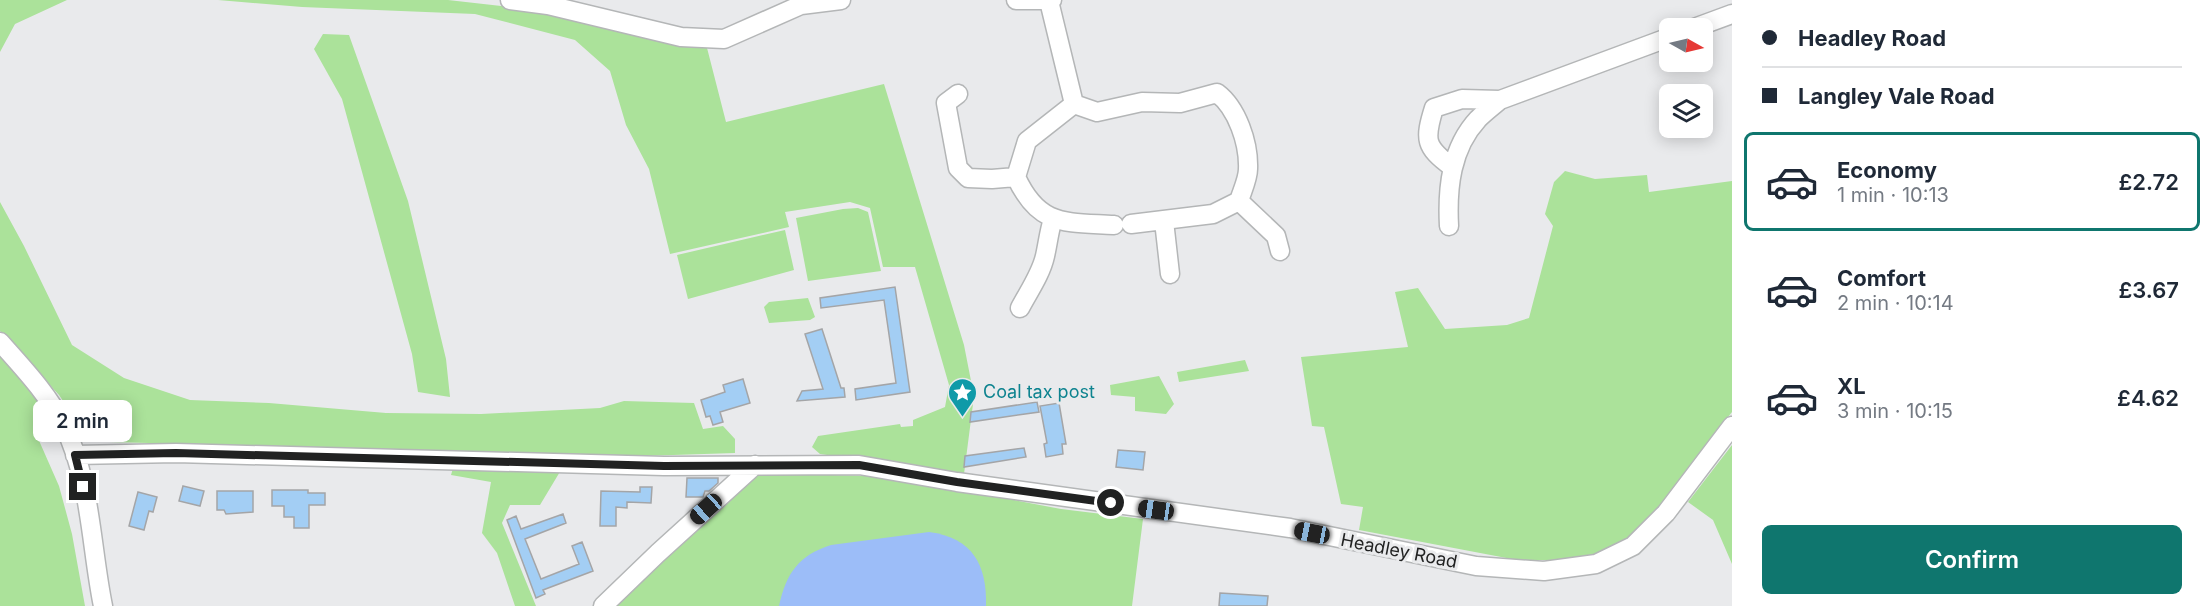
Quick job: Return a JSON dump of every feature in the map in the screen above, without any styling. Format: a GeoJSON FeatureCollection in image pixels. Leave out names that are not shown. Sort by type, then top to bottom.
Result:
{"type":"FeatureCollection","features":[{"type":"Feature","properties":{"kind":"street"},"geometry":{"type":"LineString","coordinates":[[510,0],[548,4],[681,37],[724,39],[801,2],[841,0]]}},
{"type":"Feature","properties":{"kind":"street"},"geometry":{"type":"LineString","coordinates":[[1016,0],[1050,0],[1074,104]]}},
{"type":"Feature","properties":{"kind":"street"},"geometry":{"type":"LineString","coordinates":[[1713,21],[1732,14]]}},
{"type":"Feature","properties":{"kind":"street"},"geometry":{"type":"LineString","coordinates":[[1449,226],[1448,202],[1452,167],[1465,136],[1478,119],[1500,100],[1659,41]]}},
{"type":"Feature","properties":{"kind":"street"},"geometry":{"type":"LineString","coordinates":[[1217,93],[1227,100],[1246,148],[1248,170],[1239,201],[1213,214],[1123,225],[1053,219],[1040,212],[1023,194],[1016,177],[1027,141],[1074,104],[1097,112],[1142,102],[1180,103],[1217,93]]}},
{"type":"Feature","properties":{"kind":"street"},"geometry":{"type":"LineString","coordinates":[[944,98],[958,168],[968,178],[1016,177]]}},
{"type":"Feature","properties":{"kind":"street"},"geometry":{"type":"LineString","coordinates":[[1452,167],[1433,153],[1427,130],[1434,108],[1462,99],[1500,100]]}},
{"type":"Feature","properties":{"kind":"street"},"geometry":{"type":"LineString","coordinates":[[1239,201],[1275,236],[1280,251]]}},
{"type":"Feature","properties":{"kind":"street"},"geometry":{"type":"LineString","coordinates":[[1020,308],[1038,276],[1045,257],[1048,233],[1053,219]]}},
{"type":"Feature","properties":{"kind":"street"},"geometry":{"type":"LineString","coordinates":[[1164,221],[1170,274]]}},
{"type":"Feature","properties":{"kind":"street"},"geometry":{"type":"LineString","coordinates":[[0,342],[37,383],[64,426],[75,455],[87,503],[104,606]]}},
{"type":"Feature","properties":{"kind":"street","name":"Headley Road"},"geometry":{"type":"LineString","coordinates":[[75,455],[176,453],[664,466],[859,465],[957,482],[1290,528],[1476,566],[1544,572],[1596,564],[1634,546],[1666,513],[1732,426]]}},
{"type":"Feature","properties":{"kind":"street"},"geometry":{"type":"LineString","coordinates":[[603,606],[756,465]]}},
{"type":"Feature","properties":{"kind":"green space"},"geometry":{"type":"Polygon","coordinates":[[[0,0],[67,0],[15,24],[0,52],[0,0]]]}},
{"type":"Feature","properties":{"kind":"green space"},"geometry":{"type":"Polygon","coordinates":[[[218,0],[448,0],[546,11],[692,47],[706,44],[726,122],[884,84],[964,345],[973,404],[964,474],[820,454],[812,447],[818,436],[900,424],[901,427],[913,426],[913,420],[945,407],[949,385],[915,267],[883,267],[870,208],[850,202],[785,212],[789,227],[670,254],[649,169],[626,125],[610,71],[575,40],[475,14],[302,7],[218,0]]]}},
{"type":"Feature","properties":{"kind":"green space"},"geometry":{"type":"Polygon","coordinates":[[[323,34],[349,35],[408,201],[446,359],[450,397],[418,392],[412,354],[342,99],[314,49],[323,34]]]}},
{"type":"Feature","properties":{"kind":"green space"},"geometry":{"type":"Polygon","coordinates":[[[1565,171],[1595,179],[1647,175],[1649,192],[1732,181],[1732,412],[1668,499],[1625,542],[1584,560],[1517,560],[1359,530],[1363,507],[1341,504],[1324,427],[1312,426],[1301,357],[1408,347],[1395,292],[1418,288],[1445,329],[1507,325],[1529,318],[1553,226],[1545,214],[1554,182],[1565,171]]]}},
{"type":"Feature","properties":{"kind":"green space"},"geometry":{"type":"Polygon","coordinates":[[[0,202],[72,345],[124,378],[190,400],[269,403],[386,413],[481,414],[600,408],[624,401],[694,403],[703,429],[723,426],[735,439],[735,453],[611,457],[109,442],[86,435],[59,395],[0,331],[0,202]]]}},
{"type":"Feature","properties":{"kind":"green space"},"geometry":{"type":"Polygon","coordinates":[[[858,208],[868,212],[881,271],[808,281],[796,218],[858,208]]]}},
{"type":"Feature","properties":{"kind":"green space"},"geometry":{"type":"Polygon","coordinates":[[[785,230],[794,270],[688,299],[677,255],[785,230]]]}},
{"type":"Feature","properties":{"kind":"green space"},"geometry":{"type":"Polygon","coordinates":[[[808,298],[815,317],[810,320],[769,323],[764,307],[769,302],[808,298]]]}},
{"type":"Feature","properties":{"kind":"green space"},"geometry":{"type":"Polygon","coordinates":[[[0,354],[33,391],[55,434],[37,436],[59,486],[72,534],[85,606],[0,606],[0,354]]]}},
{"type":"Feature","properties":{"kind":"green space"},"geometry":{"type":"Polygon","coordinates":[[[1245,360],[1249,371],[1179,382],[1177,372],[1245,360]]]}},
{"type":"Feature","properties":{"kind":"green space"},"geometry":{"type":"Polygon","coordinates":[[[1159,376],[1174,404],[1166,414],[1135,411],[1135,397],[1111,395],[1110,385],[1159,376]]]}},
{"type":"Feature","properties":{"kind":"green space"},"geometry":{"type":"Polygon","coordinates":[[[1732,445],[1732,564],[1713,520],[1688,502],[1732,445]]]}},
{"type":"Feature","properties":{"kind":"green space"},"geometry":{"type":"Polygon","coordinates":[[[454,465],[561,470],[540,505],[510,505],[502,523],[536,606],[515,606],[497,553],[482,533],[491,482],[451,475],[454,465]]]}},
{"type":"Feature","properties":{"kind":"green space"},"geometry":{"type":"Polygon","coordinates":[[[795,474],[867,476],[967,491],[1061,509],[1143,519],[1132,606],[592,606],[616,601],[754,476],[795,474]]]}},
{"type":"Feature","properties":{"kind":"water"},"geometry":{"type":"Polygon","coordinates":[[[929,532],[957,540],[974,556],[984,578],[986,606],[779,606],[790,575],[802,560],[820,549],[831,545],[929,532]]]}},
{"type":"Feature","properties":{"kind":"building"},"geometry":{"type":"Polygon","coordinates":[[[895,287],[910,392],[856,400],[855,389],[896,383],[884,300],[821,308],[820,298],[895,287]]]}},
{"type":"Feature","properties":{"kind":"building"},"geometry":{"type":"Polygon","coordinates":[[[822,329],[841,388],[844,388],[845,397],[797,401],[802,391],[823,389],[805,334],[822,329]]]}},
{"type":"Feature","properties":{"kind":"building"},"geometry":{"type":"Polygon","coordinates":[[[743,379],[750,403],[720,412],[723,422],[713,425],[710,416],[706,417],[701,400],[725,392],[723,385],[743,379]]]}},
{"type":"Feature","properties":{"kind":"building"},"geometry":{"type":"Polygon","coordinates":[[[1037,402],[1039,412],[970,422],[971,412],[1037,402]]]}},
{"type":"Feature","properties":{"kind":"building"},"geometry":{"type":"Polygon","coordinates":[[[1059,403],[1066,444],[1062,444],[1063,454],[1046,457],[1044,444],[1047,443],[1040,406],[1059,403]]]}},
{"type":"Feature","properties":{"kind":"building"},"geometry":{"type":"Polygon","coordinates":[[[1024,448],[1026,457],[964,467],[965,456],[1024,448]]]}},
{"type":"Feature","properties":{"kind":"building"},"geometry":{"type":"Polygon","coordinates":[[[1118,450],[1145,452],[1143,470],[1116,467],[1118,450]]]}},
{"type":"Feature","properties":{"kind":"building"},"geometry":{"type":"Polygon","coordinates":[[[687,478],[718,478],[718,483],[709,491],[705,491],[703,497],[686,497],[687,478]]]}},
{"type":"Feature","properties":{"kind":"building"},"geometry":{"type":"Polygon","coordinates":[[[183,486],[204,491],[200,506],[179,501],[183,486]]]}},
{"type":"Feature","properties":{"kind":"building"},"geometry":{"type":"Polygon","coordinates":[[[640,487],[652,487],[651,503],[627,502],[627,508],[616,507],[616,526],[600,526],[601,491],[640,492],[640,487]]]}},
{"type":"Feature","properties":{"kind":"building"},"geometry":{"type":"Polygon","coordinates":[[[272,490],[308,490],[308,493],[325,493],[325,505],[309,505],[309,528],[294,528],[294,517],[284,517],[284,506],[272,506],[272,490]]]}},
{"type":"Feature","properties":{"kind":"building"},"geometry":{"type":"Polygon","coordinates":[[[217,491],[253,491],[253,512],[226,514],[224,510],[217,510],[217,491]]]}},
{"type":"Feature","properties":{"kind":"building"},"geometry":{"type":"Polygon","coordinates":[[[138,492],[157,497],[153,512],[149,511],[144,530],[129,526],[138,492]]]}},
{"type":"Feature","properties":{"kind":"building"},"geometry":{"type":"Polygon","coordinates":[[[563,514],[566,523],[525,539],[541,579],[579,564],[572,546],[582,542],[593,571],[543,590],[545,594],[536,598],[507,520],[516,516],[521,529],[563,514]]]}},
{"type":"Feature","properties":{"kind":"building"},"geometry":{"type":"Polygon","coordinates":[[[1220,593],[1268,596],[1267,606],[1219,606],[1220,593]]]}},
{"type":"Feature","properties":{"kind":"place","name":"Coal tax post"},"geometry":{"type":"Point","coordinates":[962,418]}},
{"type":"Feature","properties":{"kind":"route"},"geometry":{"type":"LineString","coordinates":[[83,487],[75,455],[176,453],[664,466],[859,465],[957,482],[1111,503]]}}]}
